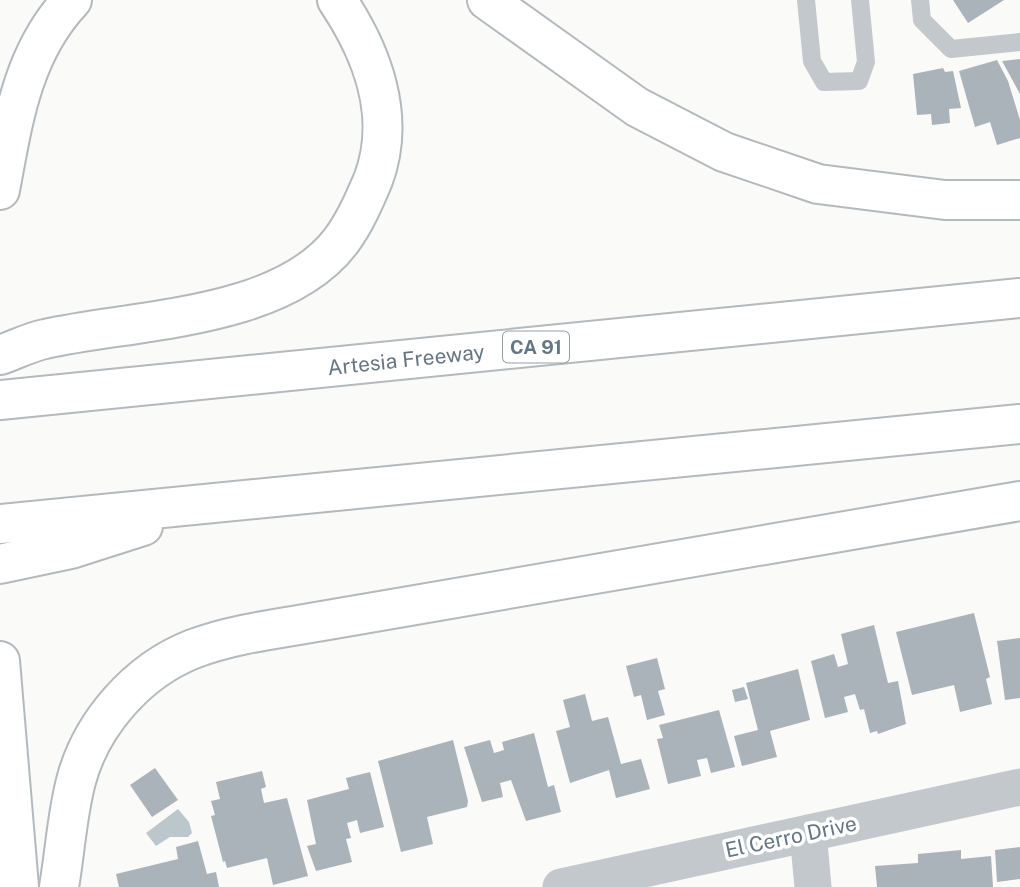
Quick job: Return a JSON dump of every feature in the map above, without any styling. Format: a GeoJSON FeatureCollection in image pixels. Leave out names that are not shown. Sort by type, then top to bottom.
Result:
{"type":"FeatureCollection","features":[{"type":"Feature","properties":{"kind":"main road"},"geometry":{"type":"LineString","coordinates":[[0,190],[29,66],[50,23],[72,0]]}},
{"type":"Feature","properties":{"kind":"main road"},"geometry":{"type":"LineString","coordinates":[[0,355],[43,339],[194,315],[274,290],[311,270],[340,242],[362,208],[378,166],[382,115],[374,66],[356,27],[337,0]]}},
{"type":"Feature","properties":{"kind":"main road"},"geometry":{"type":"LineString","coordinates":[[487,0],[638,107],[724,152],[818,184],[945,200],[1020,200]]}},
{"type":"Feature","properties":{"kind":"main road","name":"Artesia Freeway"},"geometry":{"type":"LineString","coordinates":[[0,400],[1020,298]]}},
{"type":"Feature","properties":{"kind":"main road"},"geometry":{"type":"LineString","coordinates":[[0,564],[69,533],[217,502],[1020,424]]}},
{"type":"Feature","properties":{"kind":"main road"},"geometry":{"type":"LineString","coordinates":[[59,887],[76,781],[94,739],[121,697],[155,671],[191,650],[237,637],[342,617],[1020,501]]}},
{"type":"Feature","properties":{"kind":"main road"},"geometry":{"type":"LineString","coordinates":[[0,524],[69,533]]}},
{"type":"Feature","properties":{"kind":"main road"},"geometry":{"type":"LineString","coordinates":[[0,662],[19,887]]}},
{"type":"Feature","properties":{"kind":"street","name":"El Cerro Drive"},"geometry":{"type":"LineString","coordinates":[[561,887],[1020,787]]}},
{"type":"Feature","properties":{"kind":"street"},"geometry":{"type":"LineString","coordinates":[[808,833],[813,887]]}},
{"type":"Feature","properties":{"kind":"lane"},"geometry":{"type":"LineString","coordinates":[[806,0],[812,61],[824,82],[859,81],[866,62],[860,0]]}},
{"type":"Feature","properties":{"kind":"lane"},"geometry":{"type":"LineString","coordinates":[[920,0],[922,20],[951,50],[1020,42]]}},
{"type":"Feature","properties":{"kind":"shaded area"},"geometry":{"type":"Polygon","coordinates":[[[178,809],[189,822],[192,833],[188,837],[170,837],[156,846],[146,833],[178,809]]]}},
{"type":"Feature","properties":{"kind":"building"},"geometry":{"type":"Polygon","coordinates":[[[953,0],[1004,0],[968,23],[953,0]]]}},
{"type":"Feature","properties":{"kind":"building"},"geometry":{"type":"Polygon","coordinates":[[[1020,59],[1020,94],[1002,61],[1020,59]]]}},
{"type":"Feature","properties":{"kind":"building"},"geometry":{"type":"Polygon","coordinates":[[[997,60],[1008,81],[1020,120],[1020,138],[997,145],[990,122],[975,127],[959,71],[997,60]]]}},
{"type":"Feature","properties":{"kind":"building"},"geometry":{"type":"Polygon","coordinates":[[[943,68],[945,72],[953,71],[961,108],[949,109],[950,123],[932,125],[931,114],[917,115],[913,74],[943,68]]]}},
{"type":"Feature","properties":{"kind":"building"},"geometry":{"type":"Polygon","coordinates":[[[974,613],[990,677],[986,679],[992,704],[960,712],[954,685],[912,695],[896,632],[974,613]]]}},
{"type":"Feature","properties":{"kind":"building"},"geometry":{"type":"Polygon","coordinates":[[[874,625],[888,683],[898,681],[906,724],[878,734],[877,731],[870,733],[864,709],[860,710],[855,694],[844,697],[848,712],[825,718],[811,661],[834,654],[838,667],[848,664],[841,634],[874,625]]]}},
{"type":"Feature","properties":{"kind":"building"},"geometry":{"type":"Polygon","coordinates":[[[1020,638],[1020,698],[1005,700],[997,641],[1020,638]]]}},
{"type":"Feature","properties":{"kind":"building"},"geometry":{"type":"Polygon","coordinates":[[[657,658],[665,689],[658,691],[665,715],[647,720],[641,695],[634,697],[626,666],[657,658]]]}},
{"type":"Feature","properties":{"kind":"building"},"geometry":{"type":"Polygon","coordinates":[[[798,669],[810,720],[770,731],[777,757],[742,766],[734,736],[758,730],[746,683],[798,669]]]}},
{"type":"Feature","properties":{"kind":"building"},"geometry":{"type":"Polygon","coordinates":[[[744,687],[748,699],[735,702],[732,690],[744,687]]]}},
{"type":"Feature","properties":{"kind":"building"},"geometry":{"type":"Polygon","coordinates":[[[585,694],[592,721],[608,717],[621,764],[641,759],[650,789],[616,798],[609,770],[570,783],[556,731],[570,727],[563,700],[585,694]]]}},
{"type":"Feature","properties":{"kind":"building"},"geometry":{"type":"Polygon","coordinates":[[[719,710],[735,767],[711,773],[707,758],[697,760],[701,776],[668,784],[657,739],[663,738],[659,725],[719,710]]]}},
{"type":"Feature","properties":{"kind":"building"},"geometry":{"type":"Polygon","coordinates":[[[534,733],[548,787],[554,785],[561,812],[526,821],[511,780],[500,783],[503,797],[482,802],[464,747],[490,740],[494,753],[504,750],[502,742],[534,733]]]}},
{"type":"Feature","properties":{"kind":"building"},"geometry":{"type":"Polygon","coordinates":[[[453,740],[468,801],[467,807],[427,817],[433,844],[401,852],[378,761],[453,740]]]}},
{"type":"Feature","properties":{"kind":"building"},"geometry":{"type":"Polygon","coordinates":[[[155,768],[178,800],[152,817],[130,785],[155,768]]]}},
{"type":"Feature","properties":{"kind":"building"},"geometry":{"type":"Polygon","coordinates":[[[262,771],[266,787],[261,789],[264,803],[287,798],[308,876],[273,885],[267,858],[227,868],[225,861],[223,862],[211,816],[215,815],[211,801],[220,799],[216,782],[262,771]]]}},
{"type":"Feature","properties":{"kind":"building"},"geometry":{"type":"Polygon","coordinates":[[[370,772],[384,827],[360,833],[357,820],[347,823],[351,838],[346,839],[352,862],[316,871],[307,846],[316,844],[307,800],[349,789],[346,778],[370,772]]]}},
{"type":"Feature","properties":{"kind":"building"},"geometry":{"type":"Polygon","coordinates":[[[198,841],[207,874],[216,872],[219,887],[119,887],[116,874],[178,859],[176,847],[198,841]]]}},
{"type":"Feature","properties":{"kind":"building"},"geometry":{"type":"Polygon","coordinates":[[[1020,847],[1020,879],[997,882],[995,850],[1020,847]]]}},
{"type":"Feature","properties":{"kind":"building"},"geometry":{"type":"Polygon","coordinates":[[[961,850],[961,859],[991,856],[993,887],[877,887],[875,866],[918,863],[918,854],[961,850]]]}}]}
